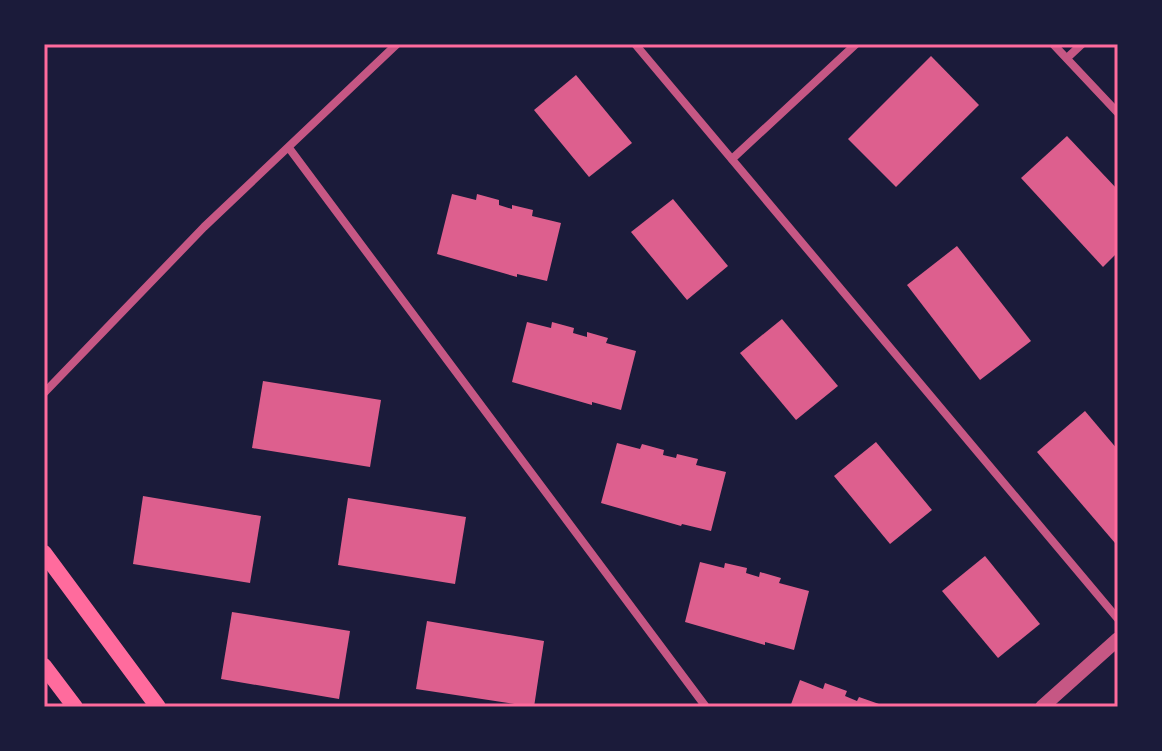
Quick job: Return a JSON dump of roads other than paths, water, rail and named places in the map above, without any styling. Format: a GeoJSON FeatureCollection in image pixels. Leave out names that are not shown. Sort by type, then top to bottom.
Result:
{"type":"FeatureCollection","features":[{"type":"Feature","properties":{"kind":"main road"},"geometry":{"type":"LineString","coordinates":[[44,553],[158,707]]}},
{"type":"Feature","properties":{"kind":"main road"},"geometry":{"type":"LineString","coordinates":[[44,666],[75,707]]}},
{"type":"Feature","properties":{"kind":"street"},"geometry":{"type":"LineString","coordinates":[[44,393],[204,227],[397,44]]}},
{"type":"Feature","properties":{"kind":"street"},"geometry":{"type":"LineString","coordinates":[[635,44],[1118,619]]}},
{"type":"Feature","properties":{"kind":"street"},"geometry":{"type":"LineString","coordinates":[[732,159],[856,44]]}},
{"type":"Feature","properties":{"kind":"street"},"geometry":{"type":"LineString","coordinates":[[1053,44],[1118,113]]}},
{"type":"Feature","properties":{"kind":"street"},"geometry":{"type":"LineString","coordinates":[[1067,58],[1082,44]]}},
{"type":"Feature","properties":{"kind":"street"},"geometry":{"type":"LineString","coordinates":[[289,148],[706,707]]}},
{"type":"Feature","properties":{"kind":"street"},"geometry":{"type":"LineString","coordinates":[[1042,707],[1118,639]]}}]}
